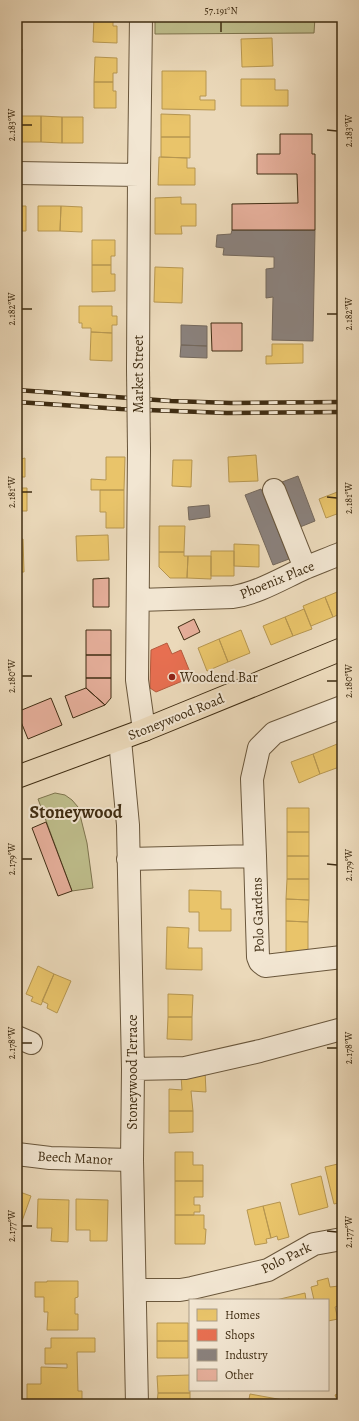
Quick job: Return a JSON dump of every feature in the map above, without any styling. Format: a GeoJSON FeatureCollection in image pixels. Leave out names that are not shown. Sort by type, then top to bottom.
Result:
{"type":"FeatureCollection","features":[{"type":"Feature","properties":{"kind":"main road","name":"Stoneywood Road"},"geometry":{"type":"LineString","coordinates":[[17,777],[120,740],[342,649]]}},
{"type":"Feature","properties":{"kind":"street","name":"Market Street"},"geometry":{"type":"LineString","coordinates":[[142,17],[139,174],[137,680],[144,730]]}},
{"type":"Feature","properties":{"kind":"street"},"geometry":{"type":"LineString","coordinates":[[17,173],[139,174]]}},
{"type":"Feature","properties":{"kind":"street"},"geometry":{"type":"LineString","coordinates":[[274,490],[306,568]]}},
{"type":"Feature","properties":{"kind":"street","name":"Phoenix Place"},"geometry":{"type":"LineString","coordinates":[[138,600],[242,596],[342,553]]}},
{"type":"Feature","properties":{"kind":"street","name":"Polo Gardens"},"geometry":{"type":"LineString","coordinates":[[342,707],[274,733],[259,748],[252,779],[256,856],[258,957],[260,962],[265,966],[342,957]]}},
{"type":"Feature","properties":{"kind":"street","name":"Stoneywood Terrace"},"geometry":{"type":"LineString","coordinates":[[120,740],[128,825],[133,1068],[132,1160],[137,1404]]}},
{"type":"Feature","properties":{"kind":"street"},"geometry":{"type":"LineString","coordinates":[[128,858],[256,856]]}},
{"type":"Feature","properties":{"kind":"street"},"geometry":{"type":"LineString","coordinates":[[133,1068],[185,1068],[342,1029]]}},
{"type":"Feature","properties":{"kind":"street","name":"Beech Manor"},"geometry":{"type":"LineString","coordinates":[[17,1154],[50,1158],[132,1160]]}},
{"type":"Feature","properties":{"kind":"street","name":"Polo Park"},"geometry":{"type":"LineString","coordinates":[[135,1290],[180,1290],[260,1272],[268,1270],[314,1244],[342,1239]]}},
{"type":"Feature","properties":{"kind":"shaded area"},"geometry":{"type":"Polygon","coordinates":[[[155,17],[315,17],[314,33],[155,34],[155,17]]]}},
{"type":"Feature","properties":{"kind":"shaded area"},"geometry":{"type":"Polygon","coordinates":[[[55,793],[65,795],[78,807],[87,843],[93,888],[72,891],[38,799],[55,793]]]}},
{"type":"Feature","properties":{"kind":"building: Homes"},"geometry":{"type":"Polygon","coordinates":[[[94,17],[113,17],[113,26],[117,26],[117,43],[93,42],[94,17]]]}},
{"type":"Feature","properties":{"kind":"building: Homes"},"geometry":{"type":"Polygon","coordinates":[[[272,38],[273,66],[242,67],[241,39],[272,38]]]}},
{"type":"Feature","properties":{"kind":"building: Homes"},"geometry":{"type":"Polygon","coordinates":[[[17,49],[22,49],[21,62],[17,62],[17,49]]]}},
{"type":"Feature","properties":{"kind":"building: Homes"},"geometry":{"type":"Polygon","coordinates":[[[95,57],[117,58],[117,73],[113,73],[113,82],[94,82],[95,57]]]}},
{"type":"Feature","properties":{"kind":"building: Homes"},"geometry":{"type":"Polygon","coordinates":[[[162,71],[206,71],[206,96],[200,96],[200,100],[215,100],[215,110],[162,109],[162,71]]]}},
{"type":"Feature","properties":{"kind":"building: Homes"},"geometry":{"type":"Polygon","coordinates":[[[241,79],[275,79],[275,90],[288,90],[288,106],[241,106],[241,79]]]}},
{"type":"Feature","properties":{"kind":"building: Homes"},"geometry":{"type":"Polygon","coordinates":[[[94,82],[113,82],[113,91],[116,91],[116,108],[94,108],[94,82]]]}},
{"type":"Feature","properties":{"kind":"building: Homes"},"geometry":{"type":"Polygon","coordinates":[[[161,114],[190,115],[190,137],[161,137],[161,114]]]}},
{"type":"Feature","properties":{"kind":"building: Homes"},"geometry":{"type":"Polygon","coordinates":[[[17,116],[20,116],[20,142],[17,142],[17,116]]]}},
{"type":"Feature","properties":{"kind":"building: Homes"},"geometry":{"type":"Polygon","coordinates":[[[20,116],[41,116],[41,142],[20,142],[20,116]]]}},
{"type":"Feature","properties":{"kind":"building: Homes"},"geometry":{"type":"Polygon","coordinates":[[[41,116],[62,117],[62,143],[41,142],[41,116]]]}},
{"type":"Feature","properties":{"kind":"building: Homes"},"geometry":{"type":"Polygon","coordinates":[[[62,117],[83,117],[83,143],[62,143],[62,117]]]}},
{"type":"Feature","properties":{"kind":"building: Homes"},"geometry":{"type":"Polygon","coordinates":[[[161,137],[190,137],[190,158],[161,157],[161,137]]]}},
{"type":"Feature","properties":{"kind":"building: Homes"},"geometry":{"type":"Polygon","coordinates":[[[159,157],[187,158],[187,168],[195,168],[195,185],[158,185],[159,157]]]}},
{"type":"Feature","properties":{"kind":"building: Homes"},"geometry":{"type":"Polygon","coordinates":[[[181,197],[181,204],[196,204],[196,226],[181,226],[182,234],[155,234],[155,198],[181,197]]]}},
{"type":"Feature","properties":{"kind":"building: Homes"},"geometry":{"type":"Polygon","coordinates":[[[17,206],[26,206],[26,231],[17,231],[17,206]]]}},
{"type":"Feature","properties":{"kind":"building: Homes"},"geometry":{"type":"Polygon","coordinates":[[[38,206],[61,206],[60,231],[38,231],[38,206]]]}},
{"type":"Feature","properties":{"kind":"building: Homes"},"geometry":{"type":"Polygon","coordinates":[[[61,206],[82,207],[82,232],[60,231],[61,206]]]}},
{"type":"Feature","properties":{"kind":"building: Homes"},"geometry":{"type":"Polygon","coordinates":[[[92,240],[115,240],[115,256],[111,256],[111,265],[92,265],[92,240]]]}},
{"type":"Feature","properties":{"kind":"building: Homes"},"geometry":{"type":"Polygon","coordinates":[[[92,265],[111,265],[111,274],[115,274],[115,291],[92,292],[92,265]]]}},
{"type":"Feature","properties":{"kind":"building: Homes"},"geometry":{"type":"Polygon","coordinates":[[[155,267],[183,268],[182,303],[154,302],[155,267]]]}},
{"type":"Feature","properties":{"kind":"building: Homes"},"geometry":{"type":"Polygon","coordinates":[[[79,306],[112,306],[112,316],[117,316],[117,325],[112,325],[112,333],[91,332],[91,328],[82,328],[82,323],[79,323],[79,306]]]}},
{"type":"Feature","properties":{"kind":"building: Homes"},"geometry":{"type":"Polygon","coordinates":[[[91,332],[112,333],[112,361],[90,360],[91,332]]]}},
{"type":"Feature","properties":{"kind":"building: Homes"},"geometry":{"type":"Polygon","coordinates":[[[272,344],[303,344],[303,363],[266,364],[266,356],[272,356],[272,344]]]}},
{"type":"Feature","properties":{"kind":"building: Homes"},"geometry":{"type":"Polygon","coordinates":[[[17,448],[21,448],[21,459],[25,458],[25,477],[21,477],[21,488],[17,488],[17,448]]]}},
{"type":"Feature","properties":{"kind":"building: Homes"},"geometry":{"type":"Polygon","coordinates":[[[256,455],[258,481],[229,482],[228,457],[256,455]]]}},
{"type":"Feature","properties":{"kind":"building: Homes"},"geometry":{"type":"Polygon","coordinates":[[[106,457],[125,457],[124,490],[91,490],[91,479],[106,480],[106,457]]]}},
{"type":"Feature","properties":{"kind":"building: Homes"},"geometry":{"type":"Polygon","coordinates":[[[173,460],[192,460],[191,487],[172,486],[173,460]]]}},
{"type":"Feature","properties":{"kind":"building: Homes"},"geometry":{"type":"Polygon","coordinates":[[[17,488],[27,488],[27,511],[21,511],[20,530],[17,530],[17,488]]]}},
{"type":"Feature","properties":{"kind":"building: Homes"},"geometry":{"type":"Polygon","coordinates":[[[100,490],[124,490],[124,528],[106,528],[106,512],[100,512],[100,490]]]}},
{"type":"Feature","properties":{"kind":"building: Homes"},"geometry":{"type":"Polygon","coordinates":[[[340,491],[342,497],[342,512],[326,518],[319,499],[340,491]]]}},
{"type":"Feature","properties":{"kind":"building: Homes"},"geometry":{"type":"Polygon","coordinates":[[[159,526],[185,526],[184,552],[159,552],[159,526]]]}},
{"type":"Feature","properties":{"kind":"building: Homes"},"geometry":{"type":"Polygon","coordinates":[[[108,535],[109,560],[77,561],[76,536],[108,535]]]}},
{"type":"Feature","properties":{"kind":"building: Homes"},"geometry":{"type":"Polygon","coordinates":[[[17,539],[23,539],[24,572],[17,572],[17,539]]]}},
{"type":"Feature","properties":{"kind":"building: Homes"},"geometry":{"type":"Polygon","coordinates":[[[234,544],[259,545],[259,567],[234,566],[234,544]]]}},
{"type":"Feature","properties":{"kind":"building: Homes"},"geometry":{"type":"Polygon","coordinates":[[[211,551],[234,551],[234,576],[211,576],[211,551]]]}},
{"type":"Feature","properties":{"kind":"building: Homes"},"geometry":{"type":"Polygon","coordinates":[[[159,552],[184,552],[184,556],[188,556],[187,578],[170,578],[159,567],[159,552]]]}},
{"type":"Feature","properties":{"kind":"building: Homes"},"geometry":{"type":"Polygon","coordinates":[[[188,556],[211,556],[211,579],[187,578],[188,556]]]}},
{"type":"Feature","properties":{"kind":"building: Homes"},"geometry":{"type":"Polygon","coordinates":[[[342,590],[342,613],[333,617],[325,597],[342,590]]]}},
{"type":"Feature","properties":{"kind":"building: Homes"},"geometry":{"type":"Polygon","coordinates":[[[325,597],[333,617],[311,626],[303,606],[325,597]]]}},
{"type":"Feature","properties":{"kind":"building: Homes"},"geometry":{"type":"Polygon","coordinates":[[[304,609],[312,629],[293,636],[285,617],[304,609]]]}},
{"type":"Feature","properties":{"kind":"building: Homes"},"geometry":{"type":"Polygon","coordinates":[[[285,617],[293,636],[271,645],[263,626],[285,617]]]}},
{"type":"Feature","properties":{"kind":"building: Homes"},"geometry":{"type":"Polygon","coordinates":[[[241,630],[250,653],[228,662],[219,639],[241,630]]]}},
{"type":"Feature","properties":{"kind":"building: Homes"},"geometry":{"type":"Polygon","coordinates":[[[219,639],[228,662],[207,671],[198,648],[219,639]]]}},
{"type":"Feature","properties":{"kind":"building: Homes"},"geometry":{"type":"Polygon","coordinates":[[[342,742],[342,766],[320,774],[313,754],[342,742]]]}},
{"type":"Feature","properties":{"kind":"building: Homes"},"geometry":{"type":"Polygon","coordinates":[[[313,754],[320,774],[299,783],[291,762],[313,754]]]}},
{"type":"Feature","properties":{"kind":"building: Homes"},"geometry":{"type":"Polygon","coordinates":[[[287,808],[309,808],[309,832],[287,832],[287,808]]]}},
{"type":"Feature","properties":{"kind":"building: Homes"},"geometry":{"type":"Polygon","coordinates":[[[287,832],[309,832],[309,856],[287,856],[287,832]]]}},
{"type":"Feature","properties":{"kind":"building: Homes"},"geometry":{"type":"Polygon","coordinates":[[[287,856],[309,856],[309,879],[287,879],[287,856]]]}},
{"type":"Feature","properties":{"kind":"building: Homes"},"geometry":{"type":"Polygon","coordinates":[[[287,879],[309,879],[309,900],[286,899],[287,879]]]}},
{"type":"Feature","properties":{"kind":"building: Homes"},"geometry":{"type":"Polygon","coordinates":[[[189,890],[221,891],[221,909],[231,909],[231,931],[199,931],[199,912],[189,912],[189,890]]]}},
{"type":"Feature","properties":{"kind":"building: Homes"},"geometry":{"type":"Polygon","coordinates":[[[286,899],[309,900],[308,922],[286,921],[286,899]]]}},
{"type":"Feature","properties":{"kind":"building: Homes"},"geometry":{"type":"Polygon","coordinates":[[[286,921],[308,922],[308,953],[286,952],[286,921]]]}},
{"type":"Feature","properties":{"kind":"building: Homes"},"geometry":{"type":"Polygon","coordinates":[[[167,927],[189,928],[188,948],[202,948],[202,970],[166,969],[167,927]]]}},
{"type":"Feature","properties":{"kind":"building: Homes"},"geometry":{"type":"Polygon","coordinates":[[[38,966],[54,974],[41,1005],[31,1001],[33,997],[26,994],[38,966]]]}},
{"type":"Feature","properties":{"kind":"building: Homes"},"geometry":{"type":"Polygon","coordinates":[[[54,974],[71,981],[57,1013],[47,1008],[48,1004],[42,1001],[54,974]]]}},
{"type":"Feature","properties":{"kind":"building: Homes"},"geometry":{"type":"Polygon","coordinates":[[[168,994],[193,995],[192,1017],[168,1017],[168,994]]]}},
{"type":"Feature","properties":{"kind":"building: Homes"},"geometry":{"type":"Polygon","coordinates":[[[168,1017],[192,1017],[192,1040],[167,1039],[168,1017]]]}},
{"type":"Feature","properties":{"kind":"building: Homes"},"geometry":{"type":"Polygon","coordinates":[[[205,1071],[206,1092],[191,1091],[193,1111],[169,1111],[169,1089],[182,1090],[181,1076],[205,1071]]]}},
{"type":"Feature","properties":{"kind":"building: Homes"},"geometry":{"type":"Polygon","coordinates":[[[169,1111],[193,1111],[193,1132],[169,1133],[169,1111]]]}},
{"type":"Feature","properties":{"kind":"building: Homes"},"geometry":{"type":"Polygon","coordinates":[[[175,1152],[193,1152],[193,1165],[203,1165],[203,1181],[175,1181],[175,1152]]]}},
{"type":"Feature","properties":{"kind":"building: Homes"},"geometry":{"type":"Polygon","coordinates":[[[342,1163],[342,1202],[334,1204],[325,1167],[342,1163]]]}},
{"type":"Feature","properties":{"kind":"building: Homes"},"geometry":{"type":"Polygon","coordinates":[[[321,1176],[328,1207],[299,1215],[291,1184],[321,1176]]]}},
{"type":"Feature","properties":{"kind":"building: Homes"},"geometry":{"type":"Polygon","coordinates":[[[175,1181],[203,1181],[203,1197],[194,1197],[194,1205],[200,1205],[200,1212],[194,1212],[194,1215],[175,1215],[175,1181]]]}},
{"type":"Feature","properties":{"kind":"building: Homes"},"geometry":{"type":"Polygon","coordinates":[[[17,1191],[31,1196],[17,1235],[17,1191]]]}},
{"type":"Feature","properties":{"kind":"building: Homes"},"geometry":{"type":"Polygon","coordinates":[[[38,1199],[69,1200],[68,1242],[51,1241],[52,1228],[37,1228],[38,1199]]]}},
{"type":"Feature","properties":{"kind":"building: Homes"},"geometry":{"type":"Polygon","coordinates":[[[76,1199],[108,1200],[107,1241],[90,1241],[90,1230],[76,1230],[76,1199]]]}},
{"type":"Feature","properties":{"kind":"building: Homes"},"geometry":{"type":"Polygon","coordinates":[[[280,1202],[289,1237],[278,1240],[277,1236],[271,1238],[263,1206],[280,1202]]]}},
{"type":"Feature","properties":{"kind":"building: Homes"},"geometry":{"type":"Polygon","coordinates":[[[263,1206],[271,1238],[266,1239],[267,1243],[255,1245],[247,1210],[263,1206]]]}},
{"type":"Feature","properties":{"kind":"building: Homes"},"geometry":{"type":"Polygon","coordinates":[[[175,1215],[204,1215],[204,1229],[206,1229],[205,1244],[175,1244],[175,1215]]]}},
{"type":"Feature","properties":{"kind":"building: Homes"},"geometry":{"type":"Polygon","coordinates":[[[328,1278],[330,1287],[339,1286],[342,1305],[335,1307],[338,1319],[329,1321],[329,1299],[314,1299],[311,1287],[318,1285],[317,1281],[328,1278]]]}},
{"type":"Feature","properties":{"kind":"building: Homes"},"geometry":{"type":"Polygon","coordinates":[[[78,1281],[78,1297],[75,1298],[75,1314],[78,1314],[78,1330],[47,1330],[48,1312],[44,1312],[44,1297],[35,1297],[35,1282],[78,1281]]]}},
{"type":"Feature","properties":{"kind":"building: Homes"},"geometry":{"type":"Polygon","coordinates":[[[305,1293],[306,1299],[280,1299],[305,1293]]]}},
{"type":"Feature","properties":{"kind":"building: Homes"},"geometry":{"type":"Polygon","coordinates":[[[157,1323],[188,1323],[188,1341],[157,1341],[157,1323]]]}},
{"type":"Feature","properties":{"kind":"building: Homes"},"geometry":{"type":"Polygon","coordinates":[[[51,1338],[95,1338],[95,1352],[77,1352],[78,1391],[82,1391],[82,1400],[78,1400],[78,1404],[41,1404],[41,1400],[27,1400],[27,1384],[41,1384],[41,1367],[67,1368],[67,1364],[45,1364],[45,1348],[51,1348],[51,1338]]]}},
{"type":"Feature","properties":{"kind":"building: Homes"},"geometry":{"type":"Polygon","coordinates":[[[157,1341],[188,1341],[188,1358],[157,1358],[157,1341]]]}},
{"type":"Feature","properties":{"kind":"building: Homes"},"geometry":{"type":"Polygon","coordinates":[[[189,1375],[190,1393],[158,1393],[157,1376],[189,1375]]]}},
{"type":"Feature","properties":{"kind":"building: Homes"},"geometry":{"type":"Polygon","coordinates":[[[342,1392],[342,1404],[339,1404],[335,1395],[342,1392]]]}},
{"type":"Feature","properties":{"kind":"building: Homes"},"geometry":{"type":"Polygon","coordinates":[[[158,1393],[190,1393],[190,1404],[157,1404],[158,1393]]]}},
{"type":"Feature","properties":{"kind":"building: Homes"},"geometry":{"type":"Polygon","coordinates":[[[250,1394],[283,1400],[282,1404],[248,1404],[250,1394]]]}},
{"type":"Feature","properties":{"kind":"building: Homes"},"geometry":{"type":"Polygon","coordinates":[[[288,1399],[316,1404],[287,1404],[288,1399]]]}},
{"type":"Feature","properties":{"kind":"building: Shops"},"geometry":{"type":"Polygon","coordinates":[[[167,643],[172,654],[181,650],[192,677],[156,692],[150,688],[151,650],[167,643]]]}},
{"type":"Feature","properties":{"kind":"building: Industry"},"geometry":{"type":"Polygon","coordinates":[[[232,230],[315,230],[313,341],[272,340],[273,297],[266,298],[266,269],[274,268],[274,257],[223,255],[224,248],[216,247],[217,235],[231,234],[232,230]]]}},
{"type":"Feature","properties":{"kind":"building: Industry"},"geometry":{"type":"Polygon","coordinates":[[[181,325],[207,326],[207,346],[181,345],[181,325]]]}},
{"type":"Feature","properties":{"kind":"building: Industry"},"geometry":{"type":"Polygon","coordinates":[[[181,345],[207,346],[207,358],[180,357],[181,345]]]}},
{"type":"Feature","properties":{"kind":"building: Industry"},"geometry":{"type":"Polygon","coordinates":[[[298,476],[315,521],[300,527],[282,482],[298,476]]]}},
{"type":"Feature","properties":{"kind":"building: Industry"},"geometry":{"type":"Polygon","coordinates":[[[261,489],[289,559],[273,565],[245,495],[261,489]]]}},
{"type":"Feature","properties":{"kind":"building: Industry"},"geometry":{"type":"Polygon","coordinates":[[[209,505],[210,517],[189,520],[188,507],[209,505]]]}},
{"type":"Feature","properties":{"kind":"building: Other"},"geometry":{"type":"Polygon","coordinates":[[[280,134],[312,134],[312,154],[315,154],[315,230],[232,230],[232,204],[298,203],[297,174],[257,174],[257,154],[280,154],[280,134]]]}},
{"type":"Feature","properties":{"kind":"building: Other"},"geometry":{"type":"Polygon","coordinates":[[[211,323],[242,323],[242,351],[212,351],[211,323]]]}},
{"type":"Feature","properties":{"kind":"building: Other"},"geometry":{"type":"Polygon","coordinates":[[[109,578],[109,607],[93,607],[93,579],[109,578]]]}},
{"type":"Feature","properties":{"kind":"building: Other"},"geometry":{"type":"Polygon","coordinates":[[[194,619],[200,632],[184,640],[178,627],[194,619]]]}},
{"type":"Feature","properties":{"kind":"building: Other"},"geometry":{"type":"Polygon","coordinates":[[[86,630],[111,630],[111,655],[86,655],[86,630]]]}},
{"type":"Feature","properties":{"kind":"building: Other"},"geometry":{"type":"Polygon","coordinates":[[[86,655],[111,655],[111,678],[86,678],[86,655]]]}},
{"type":"Feature","properties":{"kind":"building: Other"},"geometry":{"type":"Polygon","coordinates":[[[86,678],[111,678],[111,698],[105,705],[86,688],[86,678]]]}},
{"type":"Feature","properties":{"kind":"building: Other"},"geometry":{"type":"Polygon","coordinates":[[[86,688],[105,705],[73,718],[65,696],[86,688]]]}},
{"type":"Feature","properties":{"kind":"building: Other"},"geometry":{"type":"Polygon","coordinates":[[[51,698],[62,725],[28,739],[17,712],[51,698]]]}},
{"type":"Feature","properties":{"kind":"building: Other"},"geometry":{"type":"Polygon","coordinates":[[[46,822],[72,891],[58,896],[32,828],[46,822]]]}},
{"type":"Feature","properties":{"kind":"railway"},"geometry":{"type":"LineString","coordinates":[[17,390],[171,401],[231,403],[342,402]]}},
{"type":"Feature","properties":{"kind":"railway"},"geometry":{"type":"LineString","coordinates":[[17,402],[121,409],[227,413],[342,412]]}},
{"type":"Feature","properties":{"kind":"place","name":"Woodend Bar"},"geometry":{"type":"Point","coordinates":[172,677]}},
{"type":"Feature","properties":{"kind":"district","name":"Stoneywood"},"geometry":{"type":"Point","coordinates":[76,812]}}]}
